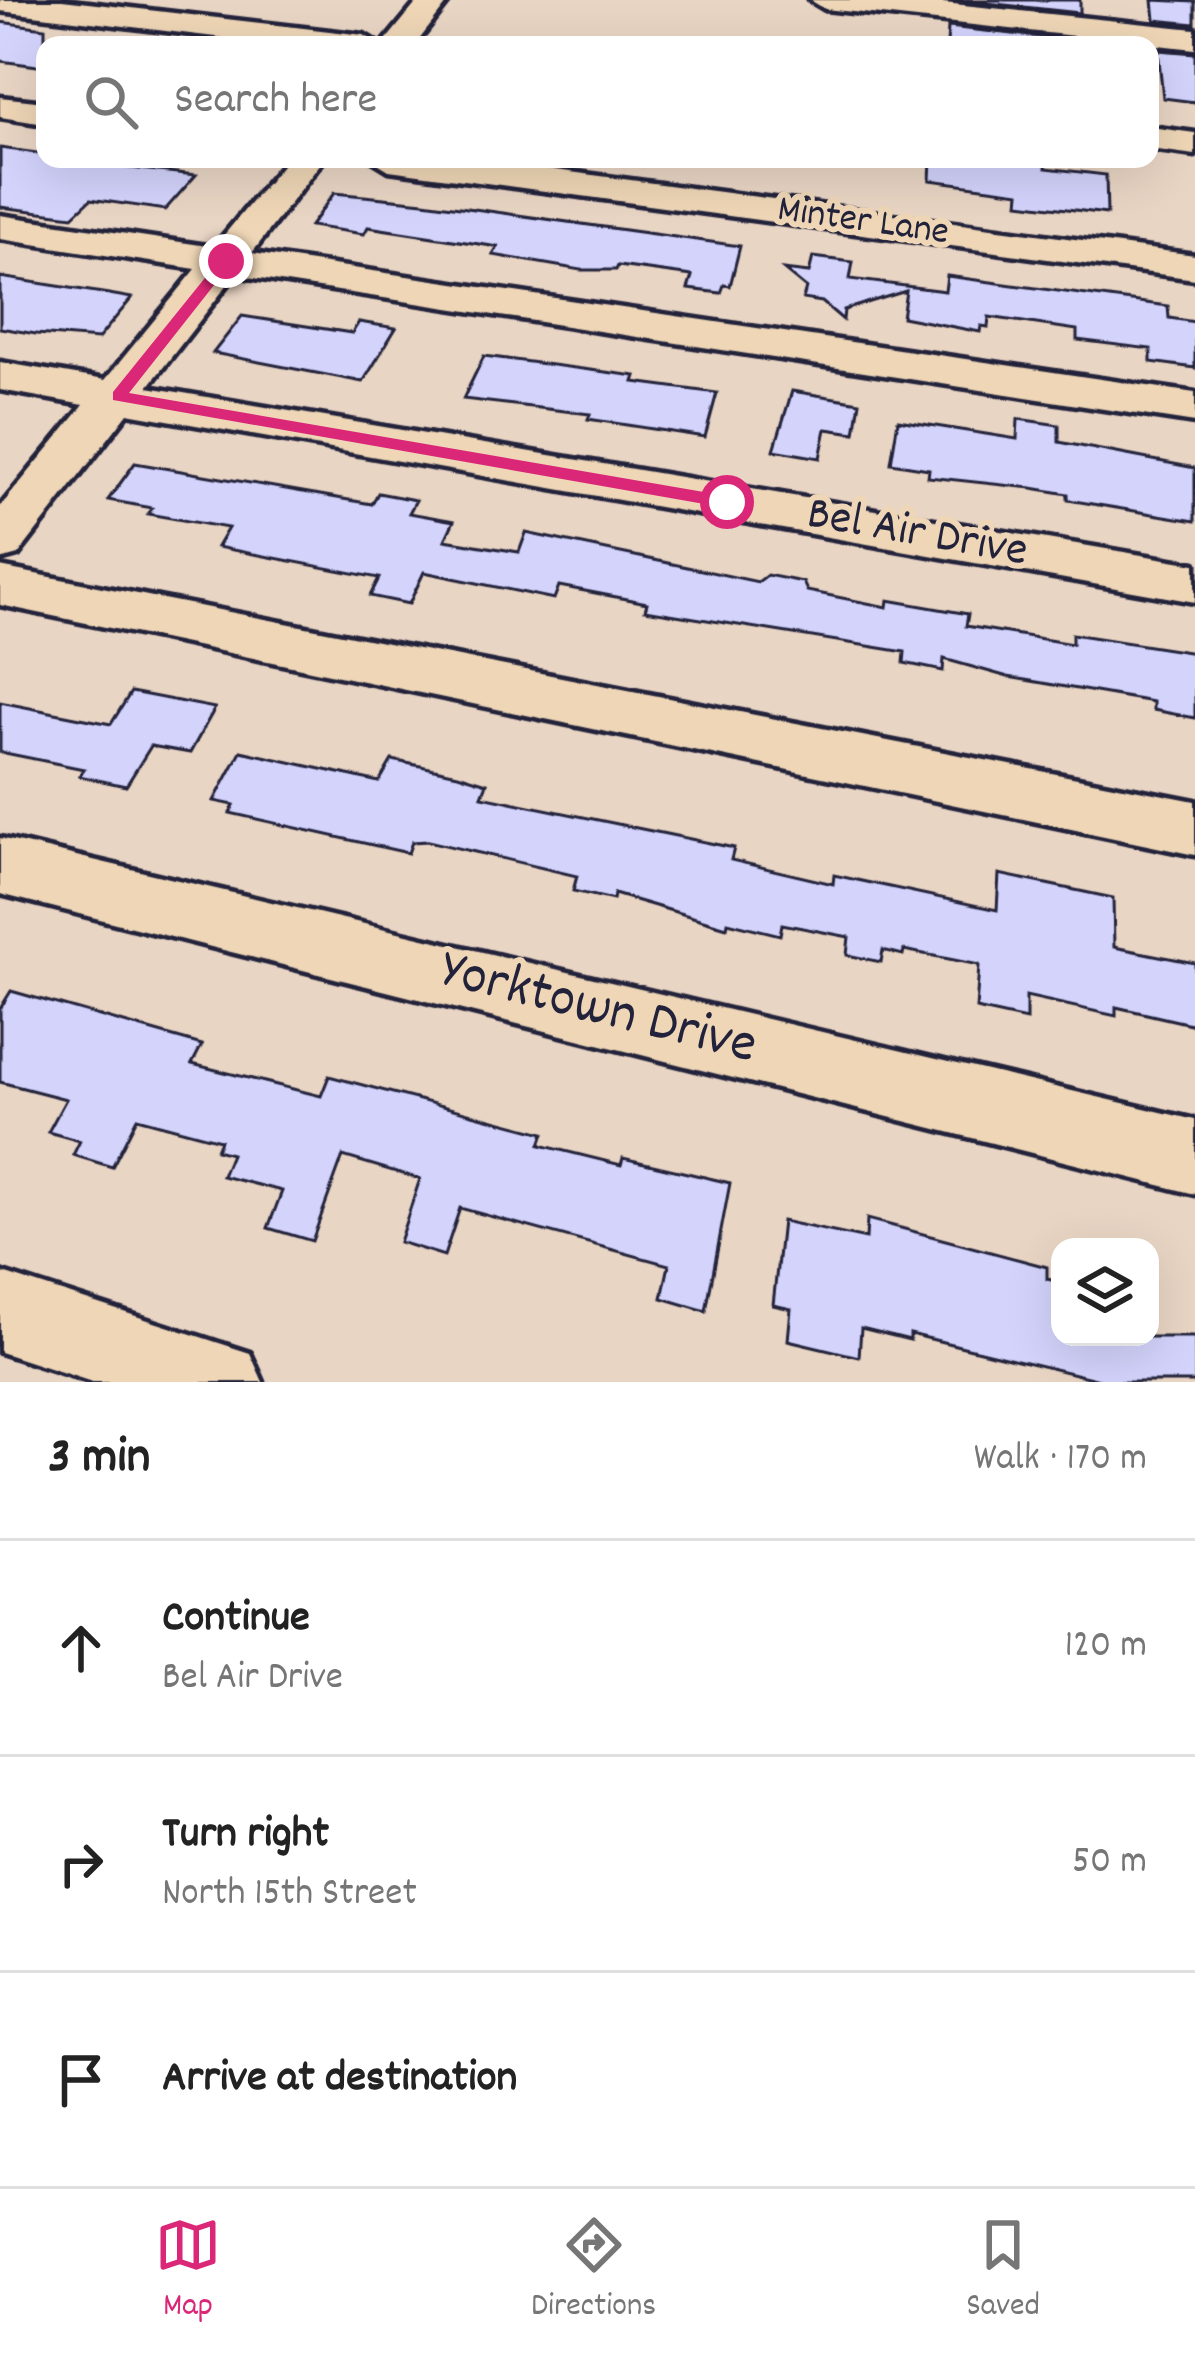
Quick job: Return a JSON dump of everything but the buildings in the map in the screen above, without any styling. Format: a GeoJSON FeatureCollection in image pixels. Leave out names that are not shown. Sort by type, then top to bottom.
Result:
{"type":"FeatureCollection","features":[{"type":"Feature","properties":{"kind":"street"},"geometry":{"type":"LineString","coordinates":[[405,36],[435,0]]}},
{"type":"Feature","properties":{"kind":"street"},"geometry":{"type":"LineString","coordinates":[[825,0],[1195,39]]}},
{"type":"Feature","properties":{"kind":"street"},"geometry":{"type":"LineString","coordinates":[[0,2],[288,36]]}},
{"type":"Feature","properties":{"kind":"street"},"geometry":{"type":"LineString","coordinates":[[0,106],[36,112]]}},
{"type":"Feature","properties":{"kind":"street"},"geometry":{"type":"LineString","coordinates":[[1159,140],[1195,144]]}},
{"type":"Feature","properties":{"kind":"street"},"geometry":{"type":"LineString","coordinates":[[0,542],[300,168]]}},
{"type":"Feature","properties":{"kind":"street","name":"Minter Lane"},"geometry":{"type":"LineString","coordinates":[[456,168],[1195,267]]}},
{"type":"Feature","properties":{"kind":"street"},"geometry":{"type":"LineString","coordinates":[[0,227],[1195,408]]}},
{"type":"Feature","properties":{"kind":"street","name":"Bel Air Drive"},"geometry":{"type":"LineString","coordinates":[[0,376],[1195,584]]}},
{"type":"Feature","properties":{"kind":"street"},"geometry":{"type":"LineString","coordinates":[[0,586],[1195,827]]}},
{"type":"Feature","properties":{"kind":"street","name":"Yorktown Drive"},"geometry":{"type":"LineString","coordinates":[[0,866],[1195,1157]]}},
{"type":"Feature","properties":{"kind":"street"},"geometry":{"type":"LineString","coordinates":[[0,1312],[221,1382]]}},
{"type":"Feature","properties":{"kind":"route"},"geometry":{"type":"LineString","coordinates":[[226,261],[118,396],[727,502]]}}]}
